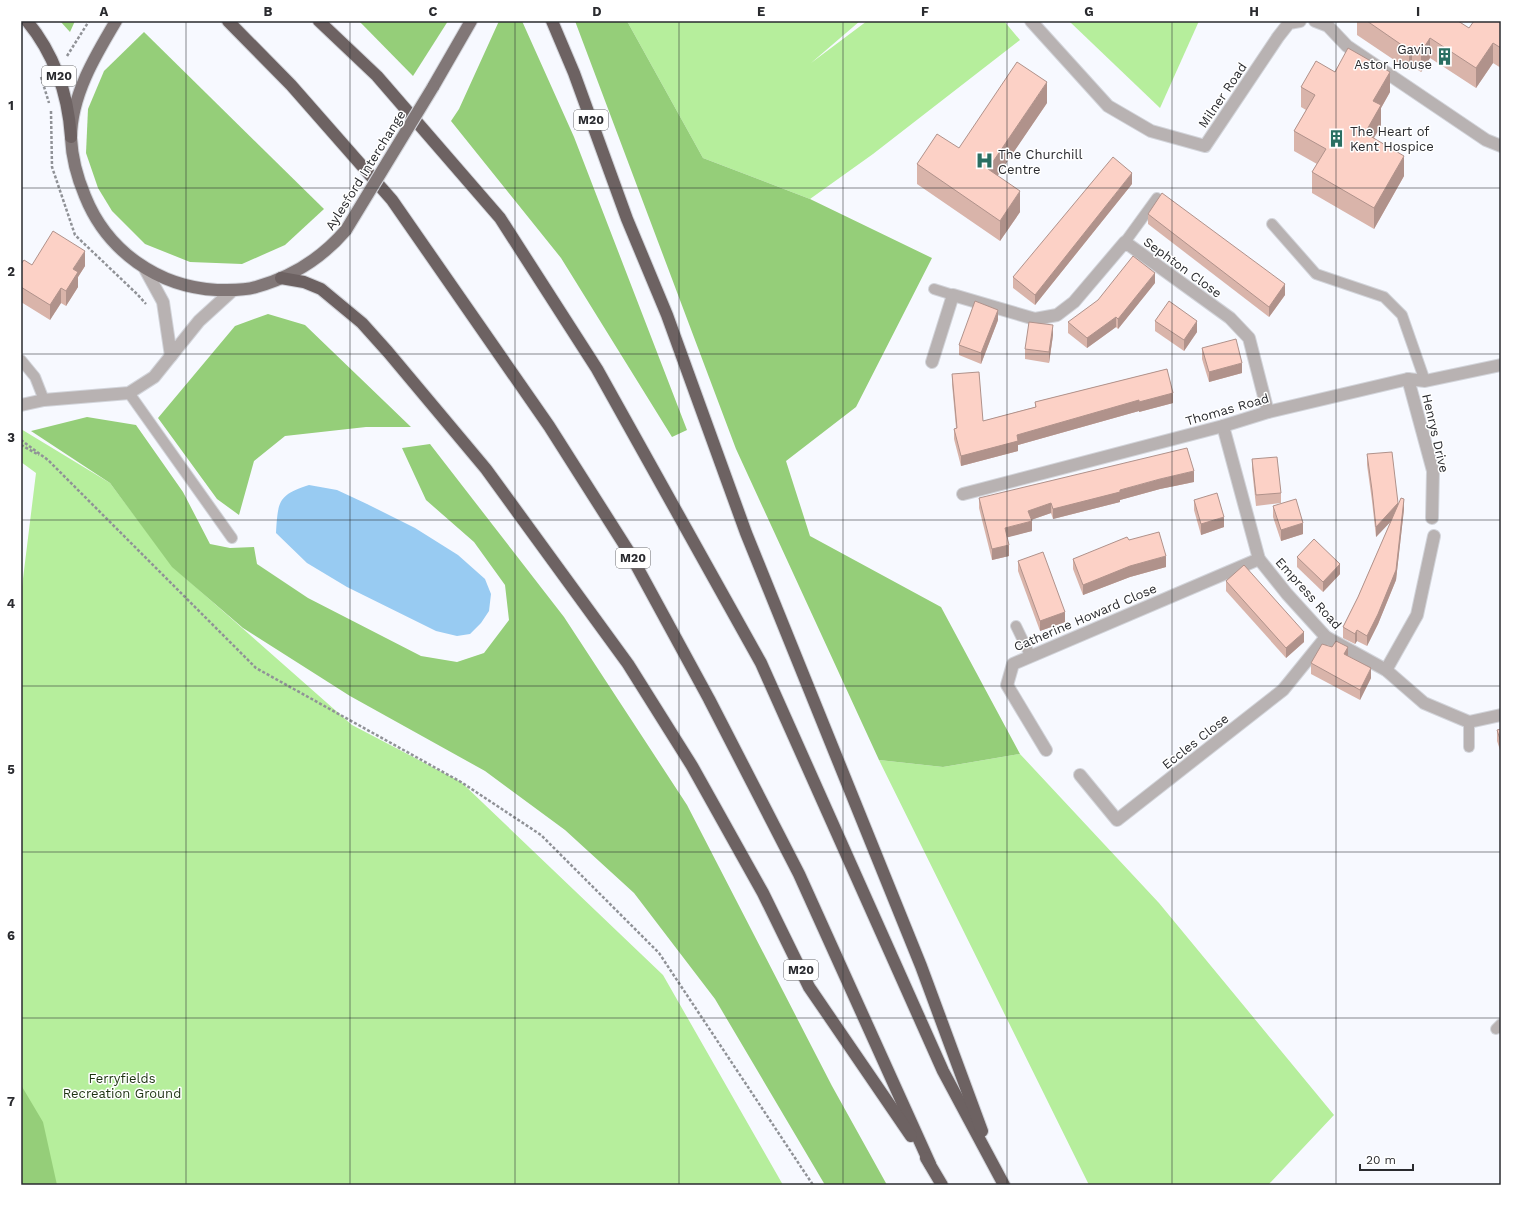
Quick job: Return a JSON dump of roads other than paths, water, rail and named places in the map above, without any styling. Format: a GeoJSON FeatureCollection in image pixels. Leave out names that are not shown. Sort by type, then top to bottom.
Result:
{"type":"FeatureCollection","features":[{"type":"Feature","properties":{"kind":"highway","name":"M20"},"geometry":{"type":"LineString","coordinates":[[27,21],[46,49],[65,93],[70,115],[71,137]]}},
{"type":"Feature","properties":{"kind":"highway","name":"M20"},"geometry":{"type":"LineString","coordinates":[[228,21],[291,85],[392,200],[549,426],[629,552],[709,699],[799,874],[930,1164]]}},
{"type":"Feature","properties":{"kind":"highway","name":"M20"},"geometry":{"type":"LineString","coordinates":[[319,21],[376,76],[500,218],[597,369],[762,664],[943,1071],[1004,1185]]}},
{"type":"Feature","properties":{"kind":"highway","name":"M20"},"geometry":{"type":"LineString","coordinates":[[552,21],[574,73],[627,219],[667,314],[746,533],[921,966],[998,1173]]}},
{"type":"Feature","properties":{"kind":"highway","name":"M20"},"geometry":{"type":"LineString","coordinates":[[281,278],[304,282],[321,289],[362,323],[486,469],[632,671],[692,766],[763,893],[810,987],[930,1164],[942,1185]]}},
{"type":"Feature","properties":{"kind":"main road","name":"Aylesford Interchange"},"geometry":{"type":"LineString","coordinates":[[116,21],[87,72],[75,114],[71,137],[75,172],[89,208],[102,230],[121,251],[145,269],[186,285],[208,289],[234,290],[255,287],[281,278],[313,262],[331,247],[346,230],[433,87],[471,21]]}},
{"type":"Feature","properties":{"kind":"street","name":"Milner Road"},"geometry":{"type":"LineString","coordinates":[[1031,21],[1108,106],[1151,131],[1205,146],[1278,36],[1289,24],[1300,21]]}},
{"type":"Feature","properties":{"kind":"street"},"geometry":{"type":"LineString","coordinates":[[1315,21],[1328,26],[1347,46],[1486,140],[1501,146]]}},
{"type":"Feature","properties":{"kind":"street","name":"Sephton Close"},"geometry":{"type":"LineString","coordinates":[[953,295],[1035,319],[1057,315],[1074,302],[1125,242],[1230,318],[1249,338],[1268,412]]}},
{"type":"Feature","properties":{"kind":"street"},"geometry":{"type":"LineString","coordinates":[[145,269],[163,302],[171,356]]}},
{"type":"Feature","properties":{"kind":"street"},"geometry":{"type":"LineString","coordinates":[[21,405],[44,400],[129,393],[154,377],[199,321],[234,290]]}},
{"type":"Feature","properties":{"kind":"street"},"geometry":{"type":"LineString","coordinates":[[932,362],[953,295]]}},
{"type":"Feature","properties":{"kind":"street","name":"Thomas Road"},"geometry":{"type":"LineString","coordinates":[[963,494],[1223,426],[1268,412],[1408,379],[1425,381],[1501,365]]}},
{"type":"Feature","properties":{"kind":"street","name":"Henrys Drive"},"geometry":{"type":"LineString","coordinates":[[1408,379],[1433,472],[1432,518]]}},
{"type":"Feature","properties":{"kind":"street","name":"Empress Road"},"geometry":{"type":"LineString","coordinates":[[1223,426],[1259,559],[1287,594],[1326,637],[1386,670],[1424,702],[1469,722]]}},
{"type":"Feature","properties":{"kind":"street"},"geometry":{"type":"LineString","coordinates":[[1386,670],[1417,615],[1434,536]]}},
{"type":"Feature","properties":{"kind":"street","name":"Catherine Howard Close"},"geometry":{"type":"LineString","coordinates":[[1046,750],[1007,685],[1013,664],[1030,655],[1259,559]]}},
{"type":"Feature","properties":{"kind":"street","name":"Eccles Close"},"geometry":{"type":"LineString","coordinates":[[1080,774],[1117,820],[1283,690],[1326,637]]}},
{"type":"Feature","properties":{"kind":"street"},"geometry":{"type":"LineString","coordinates":[[1469,722],[1501,715]]}},
{"type":"Feature","properties":{"kind":"lane"},"geometry":{"type":"LineString","coordinates":[[1125,242],[1157,198]]}},
{"type":"Feature","properties":{"kind":"lane"},"geometry":{"type":"LineString","coordinates":[[1272,224],[1316,274],[1384,297],[1402,315],[1425,381]]}},
{"type":"Feature","properties":{"kind":"lane"},"geometry":{"type":"LineString","coordinates":[[934,289],[953,295]]}},
{"type":"Feature","properties":{"kind":"lane"},"geometry":{"type":"LineString","coordinates":[[21,360],[35,377],[44,400]]}},
{"type":"Feature","properties":{"kind":"lane"},"geometry":{"type":"LineString","coordinates":[[129,393],[232,538]]}},
{"type":"Feature","properties":{"kind":"lane"},"geometry":{"type":"LineString","coordinates":[[1016,626],[1030,655]]}},
{"type":"Feature","properties":{"kind":"lane"},"geometry":{"type":"LineString","coordinates":[[1469,722],[1469,747]]}},
{"type":"Feature","properties":{"kind":"water"},"geometry":{"type":"Polygon","coordinates":[[[309,485],[337,490],[367,504],[415,528],[458,555],[485,579],[491,594],[489,611],[481,623],[470,634],[457,636],[436,631],[347,587],[307,563],[276,533],[279,506],[285,496],[309,485]]]}},
{"type":"Feature","properties":{"kind":"place","name":"Gavin Astor House"},"geometry":{"type":"Point","coordinates":[1445,56]}},
{"type":"Feature","properties":{"kind":"place","name":"The Heart of Kent Hospice"},"geometry":{"type":"Point","coordinates":[1337,138]}},
{"type":"Feature","properties":{"kind":"place","name":"The Churchill Centre"},"geometry":{"type":"Point","coordinates":[985,161]}},
{"type":"Feature","properties":{"kind":"park label","name":"Ferryfields Recreation Ground"},"geometry":{"type":"Point","coordinates":[122,1086]}}]}
